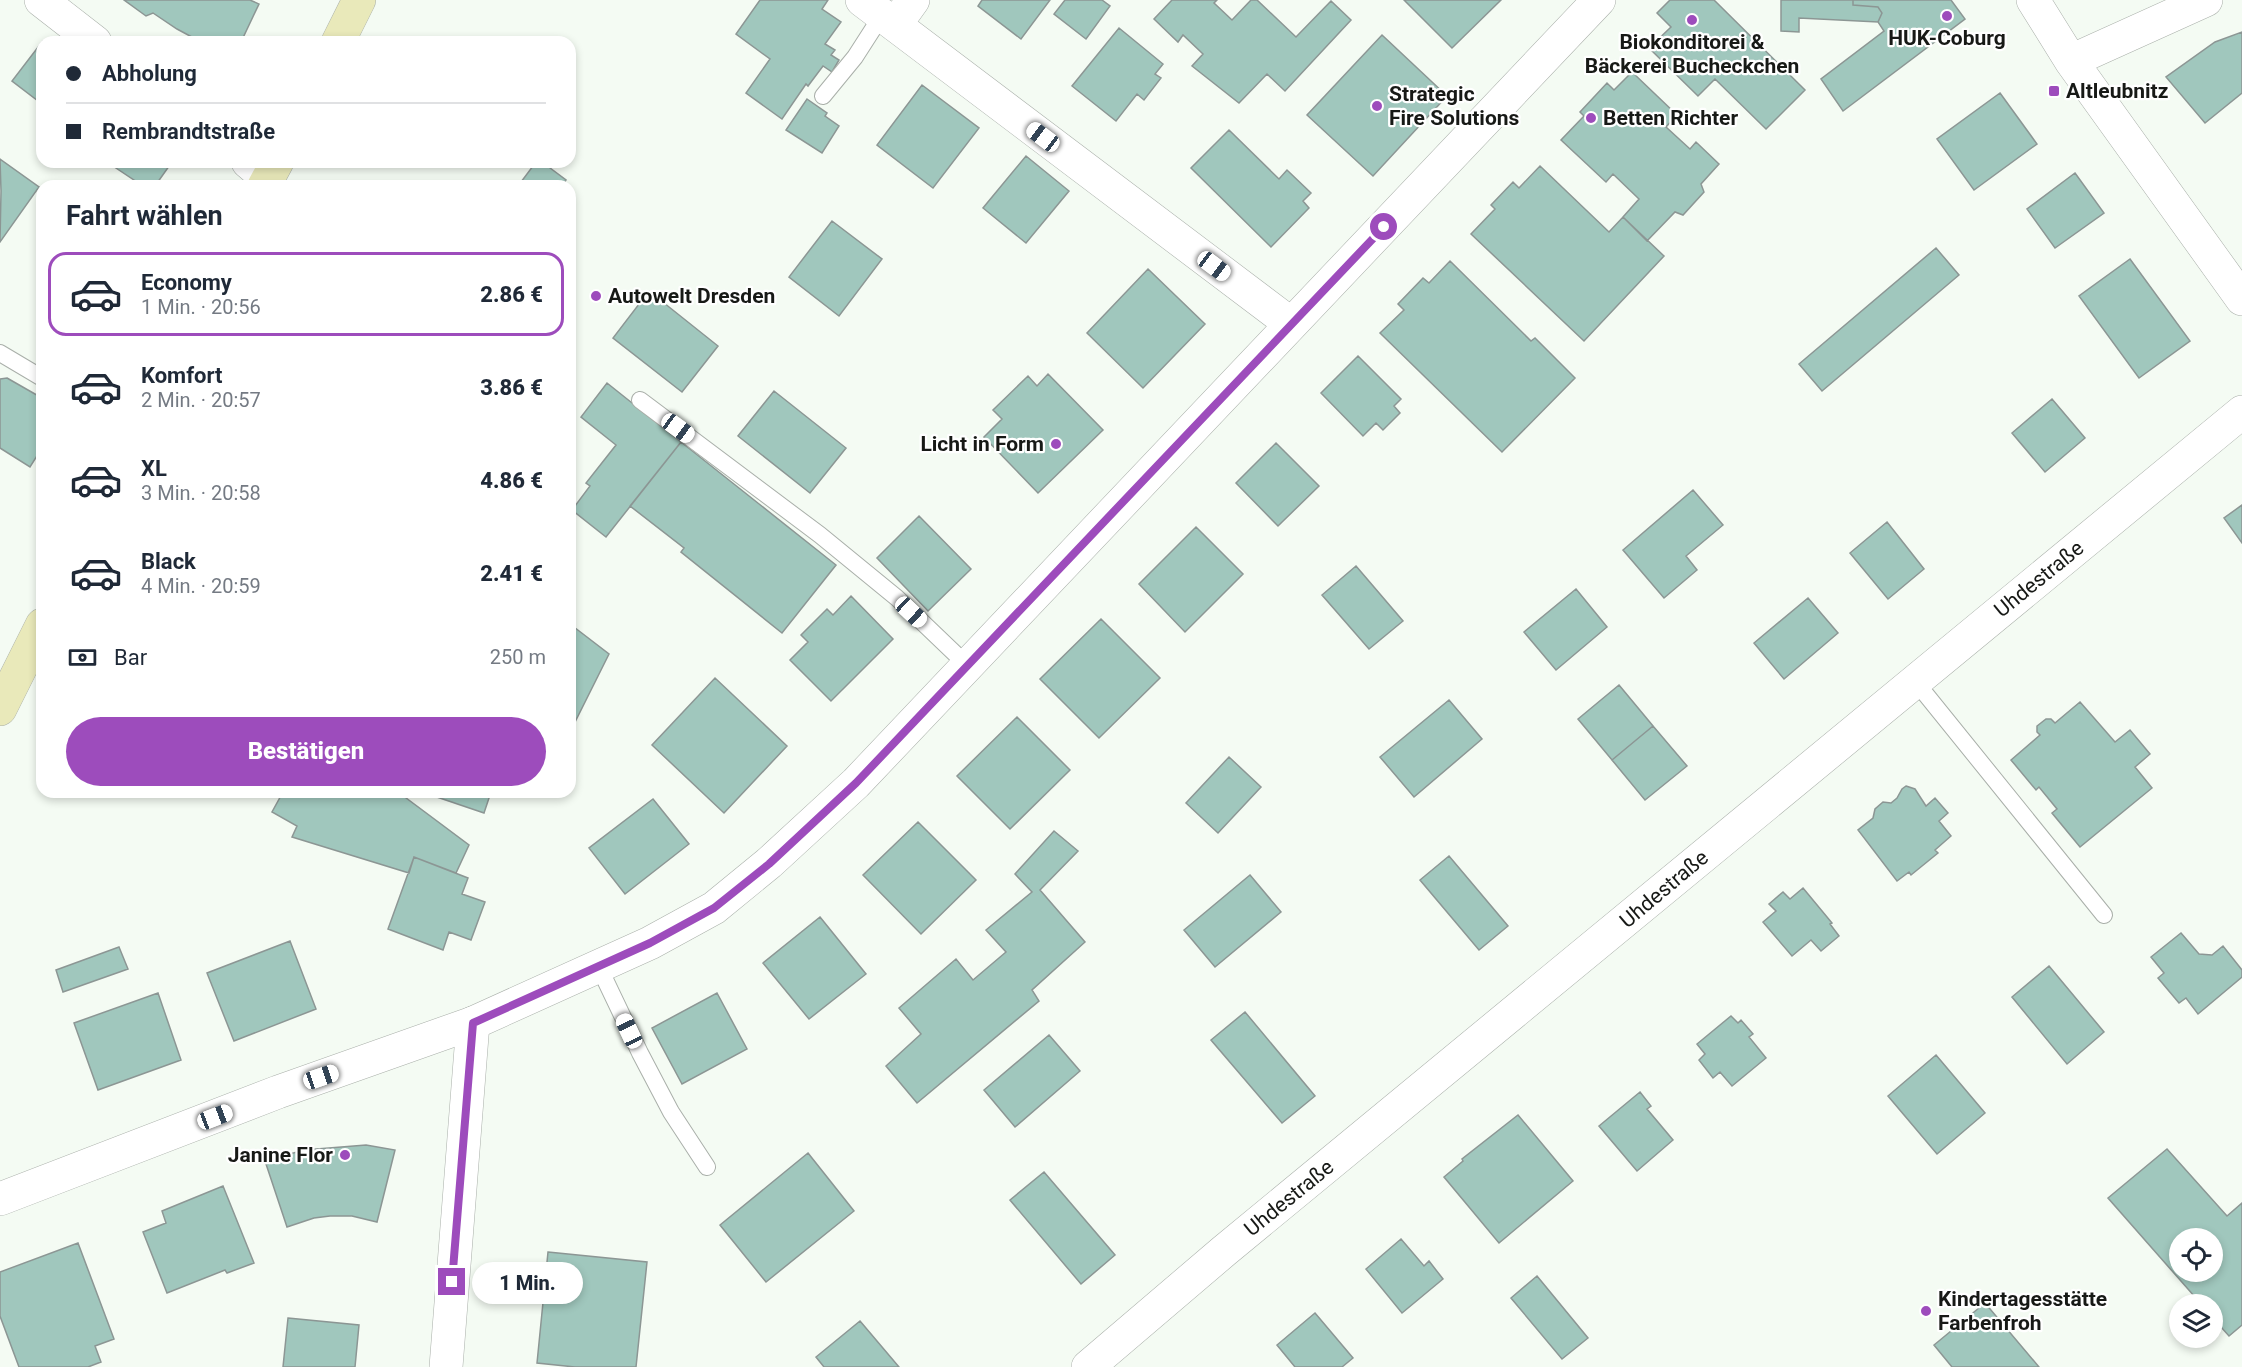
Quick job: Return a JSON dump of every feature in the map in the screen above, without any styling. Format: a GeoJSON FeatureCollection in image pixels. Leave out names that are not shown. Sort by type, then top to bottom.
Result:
{"type":"FeatureCollection","features":[{"type":"Feature","properties":{"kind":"main road"},"geometry":{"type":"LineString","coordinates":[[341,36],[357,1]]}},
{"type":"Feature","properties":{"kind":"main road"},"geometry":{"type":"LineString","coordinates":[[0,709],[36,637]]}},
{"type":"Feature","properties":{"kind":"street"},"geometry":{"type":"LineString","coordinates":[[41,0],[87,36]]}},
{"type":"Feature","properties":{"kind":"street"},"geometry":{"type":"LineString","coordinates":[[0,1199],[278,1092],[473,1023],[650,943],[714,908],[769,864],[856,783],[1599,0]]}},
{"type":"Feature","properties":{"kind":"street"},"geometry":{"type":"LineString","coordinates":[[2033,0],[2071,61],[2242,299]]}},
{"type":"Feature","properties":{"kind":"street"},"geometry":{"type":"LineString","coordinates":[[2071,61],[2206,0]]}},
{"type":"Feature","properties":{"kind":"street"},"geometry":{"type":"LineString","coordinates":[[888,10],[1291,324]]}},
{"type":"Feature","properties":{"kind":"street","name":"Uhdestraße"},"geometry":{"type":"LineString","coordinates":[[1088,1367],[1233,1244],[2242,412]]}},
{"type":"Feature","properties":{"kind":"street"},"geometry":{"type":"LineString","coordinates":[[446,1367],[473,1023]]}},
{"type":"Feature","properties":{"kind":"lane"},"geometry":{"type":"LineString","coordinates":[[824,96],[888,10]]}},
{"type":"Feature","properties":{"kind":"lane"},"geometry":{"type":"LineString","coordinates":[[0,353],[36,374]]}},
{"type":"Feature","properties":{"kind":"lane"},"geometry":{"type":"LineString","coordinates":[[640,400],[820,535],[897,598],[968,666]]}},
{"type":"Feature","properties":{"kind":"lane"},"geometry":{"type":"LineString","coordinates":[[1915,681],[2104,915]]}},
{"type":"Feature","properties":{"kind":"lane"},"geometry":{"type":"LineString","coordinates":[[599,966],[671,1112],[707,1167]]}},
{"type":"Feature","properties":{"kind":"building"},"geometry":{"type":"Polygon","coordinates":[[[124,0],[250,0],[259,4],[244,36],[190,36],[153,13],[146,16],[124,0]]]}},
{"type":"Feature","properties":{"kind":"building"},"geometry":{"type":"Polygon","coordinates":[[[760,0],[828,0],[822,9],[841,22],[825,44],[835,50],[831,55],[839,60],[832,72],[823,66],[808,86],[806,84],[782,119],[746,93],[770,59],[736,34],[760,0]]]}},
{"type":"Feature","properties":{"kind":"building"},"geometry":{"type":"Polygon","coordinates":[[[982,0],[1050,0],[1021,39],[978,6],[982,0]]]}},
{"type":"Feature","properties":{"kind":"building"},"geometry":{"type":"Polygon","coordinates":[[[1065,0],[1102,0],[1110,6],[1086,39],[1054,14],[1065,0]]]}},
{"type":"Feature","properties":{"kind":"building"},"geometry":{"type":"Polygon","coordinates":[[[1172,0],[1217,0],[1214,3],[1232,20],[1251,0],[1257,0],[1296,37],[1331,1],[1351,20],[1285,91],[1267,74],[1239,103],[1192,66],[1203,54],[1183,35],[1178,42],[1154,19],[1172,0]]]}},
{"type":"Feature","properties":{"kind":"building"},"geometry":{"type":"Polygon","coordinates":[[[1404,0],[1501,0],[1452,48],[1404,0]]]}},
{"type":"Feature","properties":{"kind":"building"},"geometry":{"type":"Polygon","coordinates":[[[1670,0],[1714,0],[1805,90],[1766,129],[1715,79],[1698,96],[1649,48],[1671,27],[1657,13],[1670,0]]]}},
{"type":"Feature","properties":{"kind":"building"},"geometry":{"type":"Polygon","coordinates":[[[1781,0],[1853,0],[1853,5],[1878,7],[1882,13],[1878,22],[1799,18],[1799,32],[1781,31],[1781,0]]]}},
{"type":"Feature","properties":{"kind":"building"},"geometry":{"type":"Polygon","coordinates":[[[1853,0],[1951,0],[1965,19],[1843,111],[1821,79],[1884,31],[1878,22],[1882,13],[1878,7],[1853,5],[1853,0]]]}},
{"type":"Feature","properties":{"kind":"building"},"geometry":{"type":"Polygon","coordinates":[[[1119,28],[1163,64],[1155,74],[1161,78],[1144,100],[1137,94],[1116,121],[1072,86],[1119,28]]]}},
{"type":"Feature","properties":{"kind":"building"},"geometry":{"type":"Polygon","coordinates":[[[2242,32],[2242,93],[2205,123],[2166,77],[2215,42],[2242,32]]]}},
{"type":"Feature","properties":{"kind":"building","name":"Strategic Fire Solutions"},"geometry":{"type":"Polygon","coordinates":[[[1382,35],[1447,96],[1373,176],[1307,115],[1382,35]]]}},
{"type":"Feature","properties":{"kind":"building"},"geometry":{"type":"Polygon","coordinates":[[[36,50],[36,99],[12,81],[36,50]]]}},
{"type":"Feature","properties":{"kind":"building"},"geometry":{"type":"Polygon","coordinates":[[[1632,72],[1677,115],[1666,127],[1690,149],[1696,142],[1719,164],[1701,184],[1704,192],[1683,215],[1675,212],[1647,241],[1623,217],[1639,199],[1613,174],[1606,182],[1561,140],[1584,116],[1580,112],[1607,83],[1614,90],[1632,72]]]}},
{"type":"Feature","properties":{"kind":"building"},"geometry":{"type":"Polygon","coordinates":[[[922,85],[979,128],[933,188],[877,145],[922,85]]]}},
{"type":"Feature","properties":{"kind":"building"},"geometry":{"type":"Polygon","coordinates":[[[2000,93],[2037,144],[1974,190],[1937,139],[2000,93]]]}},
{"type":"Feature","properties":{"kind":"building"},"geometry":{"type":"Polygon","coordinates":[[[807,99],[827,113],[825,116],[839,126],[822,153],[786,130],[807,99]]]}},
{"type":"Feature","properties":{"kind":"building"},"geometry":{"type":"Polygon","coordinates":[[[1229,130],[1279,179],[1287,170],[1311,193],[1303,201],[1309,208],[1271,247],[1191,168],[1229,130]]]}},
{"type":"Feature","properties":{"kind":"building"},"geometry":{"type":"Polygon","coordinates":[[[1026,156],[1069,191],[1026,243],[983,208],[1026,156]]]}},
{"type":"Feature","properties":{"kind":"building"},"geometry":{"type":"Polygon","coordinates":[[[0,159],[36,185],[36,191],[0,242],[0,159]]]}},
{"type":"Feature","properties":{"kind":"building"},"geometry":{"type":"Polygon","coordinates":[[[1540,166],[1609,232],[1623,217],[1664,256],[1584,341],[1471,234],[1495,209],[1491,205],[1513,182],[1519,188],[1540,166]]]}},
{"type":"Feature","properties":{"kind":"building"},"geometry":{"type":"Polygon","coordinates":[[[116,168],[168,168],[159,180],[134,180],[116,168]]]}},
{"type":"Feature","properties":{"kind":"building"},"geometry":{"type":"Polygon","coordinates":[[[532,168],[550,168],[566,180],[522,180],[532,168]]]}},
{"type":"Feature","properties":{"kind":"building"},"geometry":{"type":"Polygon","coordinates":[[[2075,173],[2104,213],[2055,248],[2027,209],[2075,173]]]}},
{"type":"Feature","properties":{"kind":"building"},"geometry":{"type":"Polygon","coordinates":[[[832,221],[882,259],[839,316],[789,277],[832,221]]]}},
{"type":"Feature","properties":{"kind":"building"},"geometry":{"type":"Polygon","coordinates":[[[1936,248],[1959,275],[1822,391],[1799,364],[1936,248]]]}},
{"type":"Feature","properties":{"kind":"building"},"geometry":{"type":"Polygon","coordinates":[[[2130,259],[2190,341],[2139,378],[2079,296],[2130,259]]]}},
{"type":"Feature","properties":{"kind":"building"},"geometry":{"type":"Polygon","coordinates":[[[1450,261],[1531,341],[1535,338],[1575,378],[1502,452],[1380,333],[1404,310],[1398,304],[1423,278],[1429,283],[1450,261]]]}},
{"type":"Feature","properties":{"kind":"building"},"geometry":{"type":"Polygon","coordinates":[[[1148,269],[1205,324],[1143,388],[1087,333],[1148,269]]]}},
{"type":"Feature","properties":{"kind":"building"},"geometry":{"type":"Polygon","coordinates":[[[649,291],[718,346],[682,392],[613,338],[649,291]]]}},
{"type":"Feature","properties":{"kind":"building"},"geometry":{"type":"Polygon","coordinates":[[[1358,356],[1401,399],[1394,406],[1400,413],[1383,430],[1376,423],[1363,436],[1321,393],[1358,356]]]}},
{"type":"Feature","properties":{"kind":"building"},"geometry":{"type":"Polygon","coordinates":[[[1048,374],[1103,430],[1038,493],[984,437],[1002,419],[993,410],[1028,376],[1037,386],[1048,374]]]}},
{"type":"Feature","properties":{"kind":"building"},"geometry":{"type":"Polygon","coordinates":[[[7,378],[36,395],[36,458],[30,467],[0,448],[0,379],[7,378]]]}},
{"type":"Feature","properties":{"kind":"building"},"geometry":{"type":"Polygon","coordinates":[[[607,383],[681,442],[606,537],[576,513],[576,505],[590,486],[586,483],[616,445],[581,417],[607,383]]]}},
{"type":"Feature","properties":{"kind":"building"},"geometry":{"type":"Polygon","coordinates":[[[774,391],[846,448],[810,493],[738,436],[774,391]]]}},
{"type":"Feature","properties":{"kind":"building"},"geometry":{"type":"Polygon","coordinates":[[[2052,399],[2085,438],[2045,472],[2012,433],[2052,399]]]}},
{"type":"Feature","properties":{"kind":"building"},"geometry":{"type":"Polygon","coordinates":[[[681,442],[836,565],[782,633],[681,552],[684,548],[630,506],[681,442]]]}},
{"type":"Feature","properties":{"kind":"building"},"geometry":{"type":"Polygon","coordinates":[[[1276,443],[1319,486],[1278,526],[1236,483],[1276,443]]]}},
{"type":"Feature","properties":{"kind":"building"},"geometry":{"type":"Polygon","coordinates":[[[1693,490],[1723,525],[1686,556],[1697,570],[1664,598],[1623,550],[1693,490]]]}},
{"type":"Feature","properties":{"kind":"building"},"geometry":{"type":"Polygon","coordinates":[[[2242,505],[2242,543],[2224,518],[2242,505]]]}},
{"type":"Feature","properties":{"kind":"building"},"geometry":{"type":"Polygon","coordinates":[[[919,516],[971,569],[928,611],[877,558],[919,516]]]}},
{"type":"Feature","properties":{"kind":"building"},"geometry":{"type":"Polygon","coordinates":[[[1887,522],[1924,569],[1888,599],[1850,553],[1887,522]]]}},
{"type":"Feature","properties":{"kind":"building"},"geometry":{"type":"Polygon","coordinates":[[[1196,527],[1243,574],[1185,632],[1139,584],[1196,527]]]}},
{"type":"Feature","properties":{"kind":"building"},"geometry":{"type":"Polygon","coordinates":[[[1356,566],[1403,621],[1369,649],[1322,595],[1356,566]]]}},
{"type":"Feature","properties":{"kind":"building"},"geometry":{"type":"Polygon","coordinates":[[[1576,589],[1607,627],[1556,670],[1524,632],[1576,589]]]}},
{"type":"Feature","properties":{"kind":"building"},"geometry":{"type":"Polygon","coordinates":[[[851,596],[893,639],[831,701],[790,660],[808,642],[801,635],[827,609],[833,615],[851,596]]]}},
{"type":"Feature","properties":{"kind":"building"},"geometry":{"type":"Polygon","coordinates":[[[1808,598],[1838,633],[1784,679],[1754,643],[1808,598]]]}},
{"type":"Feature","properties":{"kind":"building"},"geometry":{"type":"Polygon","coordinates":[[[1101,619],[1160,678],[1099,738],[1040,679],[1101,619]]]}},
{"type":"Feature","properties":{"kind":"building"},"geometry":{"type":"Polygon","coordinates":[[[576,629],[609,654],[576,720],[576,629]]]}},
{"type":"Feature","properties":{"kind":"building"},"geometry":{"type":"Polygon","coordinates":[[[715,678],[787,746],[724,813],[652,745],[715,678]]]}},
{"type":"Feature","properties":{"kind":"building"},"geometry":{"type":"Polygon","coordinates":[[[1619,685],[1653,726],[1612,760],[1578,719],[1619,685]]]}},
{"type":"Feature","properties":{"kind":"building"},"geometry":{"type":"Polygon","coordinates":[[[1449,700],[1482,739],[1414,797],[1380,757],[1449,700]]]}},
{"type":"Feature","properties":{"kind":"building"},"geometry":{"type":"Polygon","coordinates":[[[2080,702],[2115,742],[2130,730],[2150,754],[2135,767],[2152,788],[2080,847],[2052,813],[2057,809],[2039,787],[2036,790],[2011,760],[2040,735],[2037,732],[2037,726],[2046,719],[2051,719],[2055,723],[2080,702]]]}},
{"type":"Feature","properties":{"kind":"building"},"geometry":{"type":"Polygon","coordinates":[[[1017,717],[1070,770],[1010,829],[957,776],[1017,717]]]}},
{"type":"Feature","properties":{"kind":"building"},"geometry":{"type":"Polygon","coordinates":[[[1653,726],[1687,766],[1645,800],[1612,760],[1653,726]]]}},
{"type":"Feature","properties":{"kind":"building"},"geometry":{"type":"Polygon","coordinates":[[[1229,757],[1261,787],[1218,833],[1186,803],[1229,757]]]}},
{"type":"Feature","properties":{"kind":"building"},"geometry":{"type":"Polygon","coordinates":[[[1906,786],[1915,789],[1926,806],[1935,798],[1948,813],[1939,821],[1951,836],[1935,850],[1938,853],[1911,875],[1909,872],[1897,881],[1858,830],[1873,818],[1875,809],[1883,802],[1891,803],[1906,786]]]}},
{"type":"Feature","properties":{"kind":"building"},"geometry":{"type":"Polygon","coordinates":[[[280,798],[406,798],[469,845],[456,873],[414,857],[409,873],[292,837],[297,826],[272,812],[280,798]]]}},
{"type":"Feature","properties":{"kind":"building"},"geometry":{"type":"Polygon","coordinates":[[[440,798],[489,798],[484,813],[440,798]]]}},
{"type":"Feature","properties":{"kind":"building"},"geometry":{"type":"Polygon","coordinates":[[[653,799],[689,844],[625,894],[589,848],[653,799]]]}},
{"type":"Feature","properties":{"kind":"building"},"geometry":{"type":"Polygon","coordinates":[[[918,822],[976,880],[921,934],[863,875],[918,822]]]}},
{"type":"Feature","properties":{"kind":"building"},"geometry":{"type":"Polygon","coordinates":[[[1054,831],[1078,851],[1040,890],[1085,942],[1032,990],[1039,1001],[917,1103],[886,1066],[921,1034],[899,1008],[956,959],[973,980],[1006,952],[986,930],[1032,892],[1015,874],[1054,831]]]}},
{"type":"Feature","properties":{"kind":"building"},"geometry":{"type":"Polygon","coordinates":[[[1449,856],[1508,926],[1479,950],[1420,880],[1449,856]]]}},
{"type":"Feature","properties":{"kind":"building"},"geometry":{"type":"Polygon","coordinates":[[[414,857],[468,878],[462,894],[485,902],[471,940],[449,932],[443,950],[388,929],[414,857]]]}},
{"type":"Feature","properties":{"kind":"building"},"geometry":{"type":"Polygon","coordinates":[[[1250,875],[1281,912],[1215,967],[1184,930],[1250,875]]]}},
{"type":"Feature","properties":{"kind":"building"},"geometry":{"type":"Polygon","coordinates":[[[1803,888],[1832,923],[1830,924],[1839,936],[1821,951],[1811,940],[1792,956],[1763,922],[1776,911],[1769,904],[1783,892],[1790,899],[1803,888]]]}},
{"type":"Feature","properties":{"kind":"building"},"geometry":{"type":"Polygon","coordinates":[[[820,917],[866,974],[809,1019],[763,963],[820,917]]]}},
{"type":"Feature","properties":{"kind":"building"},"geometry":{"type":"Polygon","coordinates":[[[2181,933],[2199,954],[2212,955],[2223,946],[2242,970],[2242,977],[2198,1014],[2186,998],[2179,1003],[2158,978],[2164,973],[2151,957],[2181,933]]]}},
{"type":"Feature","properties":{"kind":"building"},"geometry":{"type":"Polygon","coordinates":[[[290,941],[316,1009],[234,1041],[207,973],[290,941]]]}},
{"type":"Feature","properties":{"kind":"building"},"geometry":{"type":"Polygon","coordinates":[[[119,947],[128,969],[63,992],[56,970],[119,947]]]}},
{"type":"Feature","properties":{"kind":"building"},"geometry":{"type":"Polygon","coordinates":[[[2049,966],[2104,1032],[2067,1064],[2012,997],[2049,966]]]}},
{"type":"Feature","properties":{"kind":"building"},"geometry":{"type":"Polygon","coordinates":[[[158,993],[181,1060],[98,1090],[74,1023],[158,993]]]}},
{"type":"Feature","properties":{"kind":"building"},"geometry":{"type":"Polygon","coordinates":[[[717,993],[747,1049],[682,1084],[652,1028],[717,993]]]}},
{"type":"Feature","properties":{"kind":"building"},"geometry":{"type":"Polygon","coordinates":[[[1245,1012],[1315,1096],[1282,1123],[1211,1040],[1245,1012]]]}},
{"type":"Feature","properties":{"kind":"building"},"geometry":{"type":"Polygon","coordinates":[[[1731,1016],[1738,1023],[1741,1020],[1753,1034],[1749,1037],[1766,1058],[1732,1086],[1720,1072],[1713,1078],[1699,1060],[1705,1054],[1697,1044],[1731,1016]]]}},
{"type":"Feature","properties":{"kind":"building"},"geometry":{"type":"Polygon","coordinates":[[[1049,1035],[1080,1071],[1015,1127],[984,1090],[1049,1035]]]}},
{"type":"Feature","properties":{"kind":"building"},"geometry":{"type":"Polygon","coordinates":[[[1936,1055],[1985,1113],[1937,1154],[1888,1096],[1936,1055]]]}},
{"type":"Feature","properties":{"kind":"building"},"geometry":{"type":"Polygon","coordinates":[[[1640,1092],[1651,1106],[1647,1109],[1673,1140],[1637,1171],[1599,1126],[1640,1092]]]}},
{"type":"Feature","properties":{"kind":"building"},"geometry":{"type":"Polygon","coordinates":[[[1518,1115],[1573,1181],[1499,1243],[1444,1177],[1463,1161],[1462,1159],[1518,1115]]]}},
{"type":"Feature","properties":{"kind":"building"},"geometry":{"type":"Polygon","coordinates":[[[366,1145],[395,1150],[377,1222],[352,1216],[330,1216],[314,1218],[287,1227],[265,1161],[304,1150],[366,1145]]]}},
{"type":"Feature","properties":{"kind":"building"},"geometry":{"type":"Polygon","coordinates":[[[2167,1149],[2227,1216],[2242,1203],[2242,1325],[2229,1336],[2223,1329],[2223,1294],[2192,1294],[2182,1282],[2223,1282],[2223,1228],[2169,1228],[2169,1267],[2108,1198],[2167,1149]]]}},
{"type":"Feature","properties":{"kind":"building"},"geometry":{"type":"Polygon","coordinates":[[[808,1153],[854,1211],[766,1282],[720,1225],[808,1153]]]}},
{"type":"Feature","properties":{"kind":"building"},"geometry":{"type":"Polygon","coordinates":[[[1044,1172],[1115,1255],[1081,1284],[1010,1200],[1044,1172]]]}},
{"type":"Feature","properties":{"kind":"building"},"geometry":{"type":"Polygon","coordinates":[[[223,1186],[254,1263],[227,1273],[225,1270],[167,1293],[143,1232],[166,1223],[162,1211],[223,1186]]]}},
{"type":"Feature","properties":{"kind":"building"},"geometry":{"type":"Polygon","coordinates":[[[1401,1239],[1424,1266],[1429,1261],[1443,1279],[1402,1313],[1366,1269],[1401,1239]]]}},
{"type":"Feature","properties":{"kind":"building"},"geometry":{"type":"Polygon","coordinates":[[[78,1243],[114,1339],[95,1346],[101,1362],[88,1367],[19,1367],[0,1316],[0,1272],[78,1243]]]}},
{"type":"Feature","properties":{"kind":"building"},"geometry":{"type":"Polygon","coordinates":[[[548,1252],[647,1262],[636,1367],[575,1367],[537,1363],[548,1252]]]}},
{"type":"Feature","properties":{"kind":"building"},"geometry":{"type":"Polygon","coordinates":[[[1537,1276],[1588,1338],[1562,1359],[1511,1298],[1537,1276]]]}},
{"type":"Feature","properties":{"kind":"building","name":"Kindertagesstätte Farbenfroh"},"geometry":{"type":"Polygon","coordinates":[[[1985,1303],[2039,1367],[1952,1367],[1934,1345],[1985,1303]]]}},
{"type":"Feature","properties":{"kind":"building"},"geometry":{"type":"Polygon","coordinates":[[[1315,1313],[1353,1358],[1342,1367],[1295,1367],[1277,1345],[1315,1313]]]}},
{"type":"Feature","properties":{"kind":"building"},"geometry":{"type":"Polygon","coordinates":[[[288,1318],[359,1325],[355,1367],[283,1367],[288,1318]]]}},
{"type":"Feature","properties":{"kind":"building"},"geometry":{"type":"Polygon","coordinates":[[[860,1321],[899,1367],[824,1367],[816,1357],[860,1321]]]}},
{"type":"Feature","properties":{"kind":"place","name":"HUK-Coburg"},"geometry":{"type":"Point","coordinates":[1947,16]}},
{"type":"Feature","properties":{"kind":"place","name":"Biokonditorei & Bäckerei Bucheckchen"},"geometry":{"type":"Point","coordinates":[1692,20]}},
{"type":"Feature","properties":{"kind":"place","name":"Altleubnitz"},"geometry":{"type":"Point","coordinates":[2054,91]}},
{"type":"Feature","properties":{"kind":"place","name":"Strategic Fire Solutions"},"geometry":{"type":"Point","coordinates":[1377,106]}},
{"type":"Feature","properties":{"kind":"place","name":"Betten Richter"},"geometry":{"type":"Point","coordinates":[1591,118]}},
{"type":"Feature","properties":{"kind":"place","name":"Autowelt Dresden"},"geometry":{"type":"Point","coordinates":[596,296]}},
{"type":"Feature","properties":{"kind":"place","name":"Licht in Form"},"geometry":{"type":"Point","coordinates":[1056,444]}},
{"type":"Feature","properties":{"kind":"place","name":"Janine Flor"},"geometry":{"type":"Point","coordinates":[345,1155]}},
{"type":"Feature","properties":{"kind":"place","name":"Kindertagesstätte Farbenfroh"},"geometry":{"type":"Point","coordinates":[1926,1311]}},
{"type":"Feature","properties":{"kind":"route"},"geometry":{"type":"LineString","coordinates":[[452,1282],[473,1023],[650,943],[714,908],[769,864],[856,783],[1384,227]]}}]}
